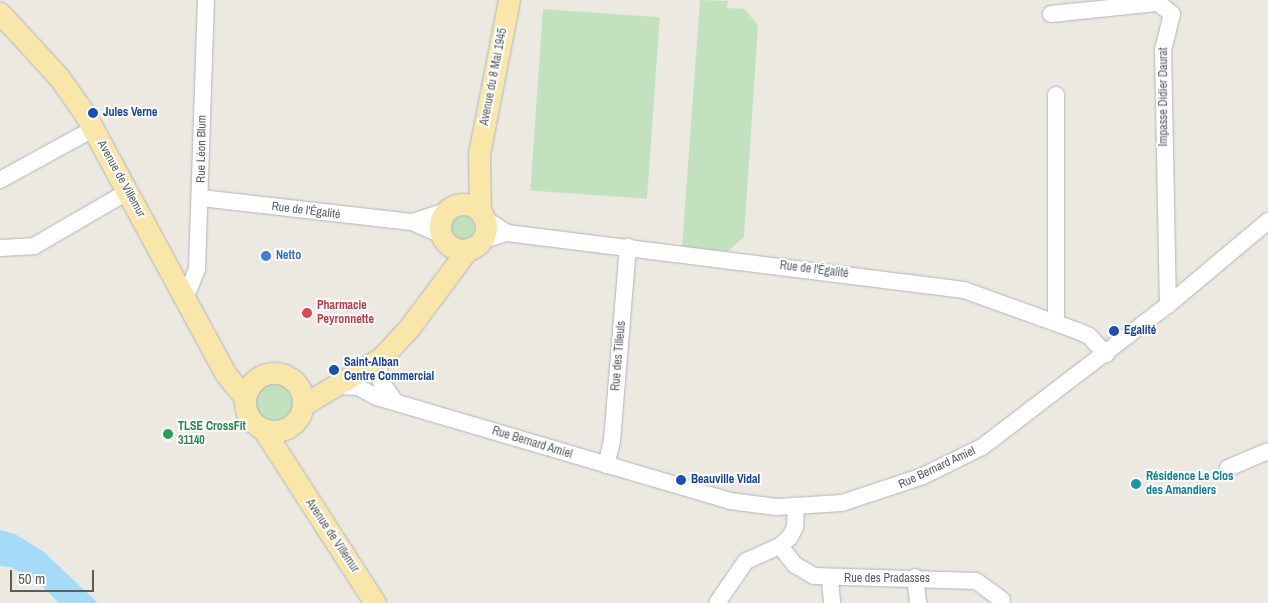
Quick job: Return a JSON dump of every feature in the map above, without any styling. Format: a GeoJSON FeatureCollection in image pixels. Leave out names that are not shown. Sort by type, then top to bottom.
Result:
{"type":"FeatureCollection","features":[{"type":"Feature","properties":{"kind":"main road","name":"Avenue du 8 Mai 1945"},"geometry":{"type":"LineString","coordinates":[[450,209],[466,188],[479,154],[509,0]]}},
{"type":"Feature","properties":{"kind":"main road","name":"Avenue de Villemur"},"geometry":{"type":"LineString","coordinates":[[0,12],[58,76],[93,129],[129,191],[226,373],[245,398]]}},
{"type":"Feature","properties":{"kind":"main road","name":"Avenue du 8 Mai 1945"},"geometry":{"type":"LineString","coordinates":[[479,154],[482,215]]}},
{"type":"Feature","properties":{"kind":"main road"},"geometry":{"type":"LineString","coordinates":[[265,374],[252,383],[245,398],[247,414],[263,429],[278,431],[292,425],[303,405],[340,386],[386,353],[409,328],[435,290],[485,230],[482,215],[468,205],[450,209],[440,222],[442,236],[435,290]]}},
{"type":"Feature","properties":{"kind":"main road"},"geometry":{"type":"LineString","coordinates":[[442,236],[451,246],[474,245]]}},
{"type":"Feature","properties":{"kind":"main road"},"geometry":{"type":"LineString","coordinates":[[295,382],[322,383],[386,353]]}},
{"type":"Feature","properties":{"kind":"main road"},"geometry":{"type":"LineString","coordinates":[[221,361],[240,372],[281,373],[295,382],[300,389],[303,405]]}},
{"type":"Feature","properties":{"kind":"main road","name":"Avenue de Villemur"},"geometry":{"type":"LineString","coordinates":[[290,468],[289,442],[292,425]]}},
{"type":"Feature","properties":{"kind":"main road","name":"Avenue de Villemur"},"geometry":{"type":"LineString","coordinates":[[263,429],[290,468],[375,603]]}},
{"type":"Feature","properties":{"kind":"street","name":"Rue Léon Blum"},"geometry":{"type":"LineString","coordinates":[[183,292],[189,289],[197,269],[201,198],[206,0]]}},
{"type":"Feature","properties":{"kind":"street","name":"Impasse Didier Daurat"},"geometry":{"type":"LineString","coordinates":[[1051,14],[1158,3],[1172,14],[1163,49],[1165,282],[1168,305]]}},
{"type":"Feature","properties":{"kind":"street"},"geometry":{"type":"LineString","coordinates":[[1056,95],[1056,323]]}},
{"type":"Feature","properties":{"kind":"street"},"geometry":{"type":"LineString","coordinates":[[0,180],[93,129]]}},
{"type":"Feature","properties":{"kind":"street"},"geometry":{"type":"LineString","coordinates":[[0,248],[34,246],[129,191]]}},
{"type":"Feature","properties":{"kind":"street","name":"Rue de l'Égalité"},"geometry":{"type":"LineString","coordinates":[[201,198],[412,222],[442,236]]}},
{"type":"Feature","properties":{"kind":"street","name":"Rue de l'Égalité"},"geometry":{"type":"LineString","coordinates":[[412,222],[450,209]]}},
{"type":"Feature","properties":{"kind":"street","name":"Rue de l'Égalité"},"geometry":{"type":"LineString","coordinates":[[482,215],[507,232],[964,290],[1089,336],[1106,354]]}},
{"type":"Feature","properties":{"kind":"street","name":"Rue Bernard Amiel"},"geometry":{"type":"LineString","coordinates":[[340,386],[358,387],[377,397],[730,501],[796,506],[842,503],[923,476],[982,447],[1106,354],[1268,221]]}},
{"type":"Feature","properties":{"kind":"street","name":"Rue de l'Égalité"},"geometry":{"type":"LineString","coordinates":[[474,245],[507,232]]}},
{"type":"Feature","properties":{"kind":"street","name":"Rue des Tilleuls"},"geometry":{"type":"LineString","coordinates":[[606,465],[612,441],[628,247]]}},
{"type":"Feature","properties":{"kind":"street"},"geometry":{"type":"LineString","coordinates":[[386,353],[379,366],[381,382],[395,401]]}},
{"type":"Feature","properties":{"kind":"street"},"geometry":{"type":"LineString","coordinates":[[1228,468],[1268,451]]}},
{"type":"Feature","properties":{"kind":"street"},"geometry":{"type":"LineString","coordinates":[[717,603],[746,561],[780,546],[795,527],[796,506]]}},
{"type":"Feature","properties":{"kind":"street","name":"Rue des Pradasses"},"geometry":{"type":"LineString","coordinates":[[780,546],[805,573],[830,579],[915,577],[976,581],[1002,600]]}},
{"type":"Feature","properties":{"kind":"street"},"geometry":{"type":"LineString","coordinates":[[915,577],[918,603]]}},
{"type":"Feature","properties":{"kind":"street"},"geometry":{"type":"LineString","coordinates":[[830,579],[832,603]]}},
{"type":"Feature","properties":{"kind":"green space"},"geometry":{"type":"Polygon","coordinates":[[[700,0],[728,1],[727,8],[745,9],[758,26],[744,237],[728,251],[682,247],[700,0]]]}},
{"type":"Feature","properties":{"kind":"green space"},"geometry":{"type":"Polygon","coordinates":[[[543,9],[660,17],[647,199],[530,191],[543,9]]]}},
{"type":"Feature","properties":{"kind":"green space"},"geometry":{"type":"Polygon","coordinates":[[[463,216],[472,219],[475,228],[472,237],[463,240],[454,237],[451,228],[454,219],[463,216]]]}},
{"type":"Feature","properties":{"kind":"green space"},"geometry":{"type":"Polygon","coordinates":[[[273,382],[288,388],[294,403],[288,418],[273,424],[258,418],[252,403],[258,388],[273,382]]]}},
{"type":"Feature","properties":{"kind":"water"},"geometry":{"type":"Polygon","coordinates":[[[0,530],[15,534],[44,552],[98,603],[59,603],[38,582],[10,567],[0,566],[0,530]]]}},
{"type":"Feature","properties":{"kind":"place","name":"Jules Verne"},"geometry":{"type":"Point","coordinates":[93,113]}},
{"type":"Feature","properties":{"kind":"place","name":"Netto"},"geometry":{"type":"Point","coordinates":[266,256]}},
{"type":"Feature","properties":{"kind":"place","name":"Pharmacie Peyronnette"},"geometry":{"type":"Point","coordinates":[307,313]}},
{"type":"Feature","properties":{"kind":"place","name":"Egalité"},"geometry":{"type":"Point","coordinates":[1114,331]}},
{"type":"Feature","properties":{"kind":"place","name":"Saint-Alban Centre Commercial"},"geometry":{"type":"Point","coordinates":[334,370]}},
{"type":"Feature","properties":{"kind":"place","name":"TLSE CrossFit 31140"},"geometry":{"type":"Point","coordinates":[168,434]}},
{"type":"Feature","properties":{"kind":"place","name":"Beauville Vidal"},"geometry":{"type":"Point","coordinates":[681,480]}},
{"type":"Feature","properties":{"kind":"place","name":"Résidence Le Clos des Amandiers"},"geometry":{"type":"Point","coordinates":[1136,484]}}]}
